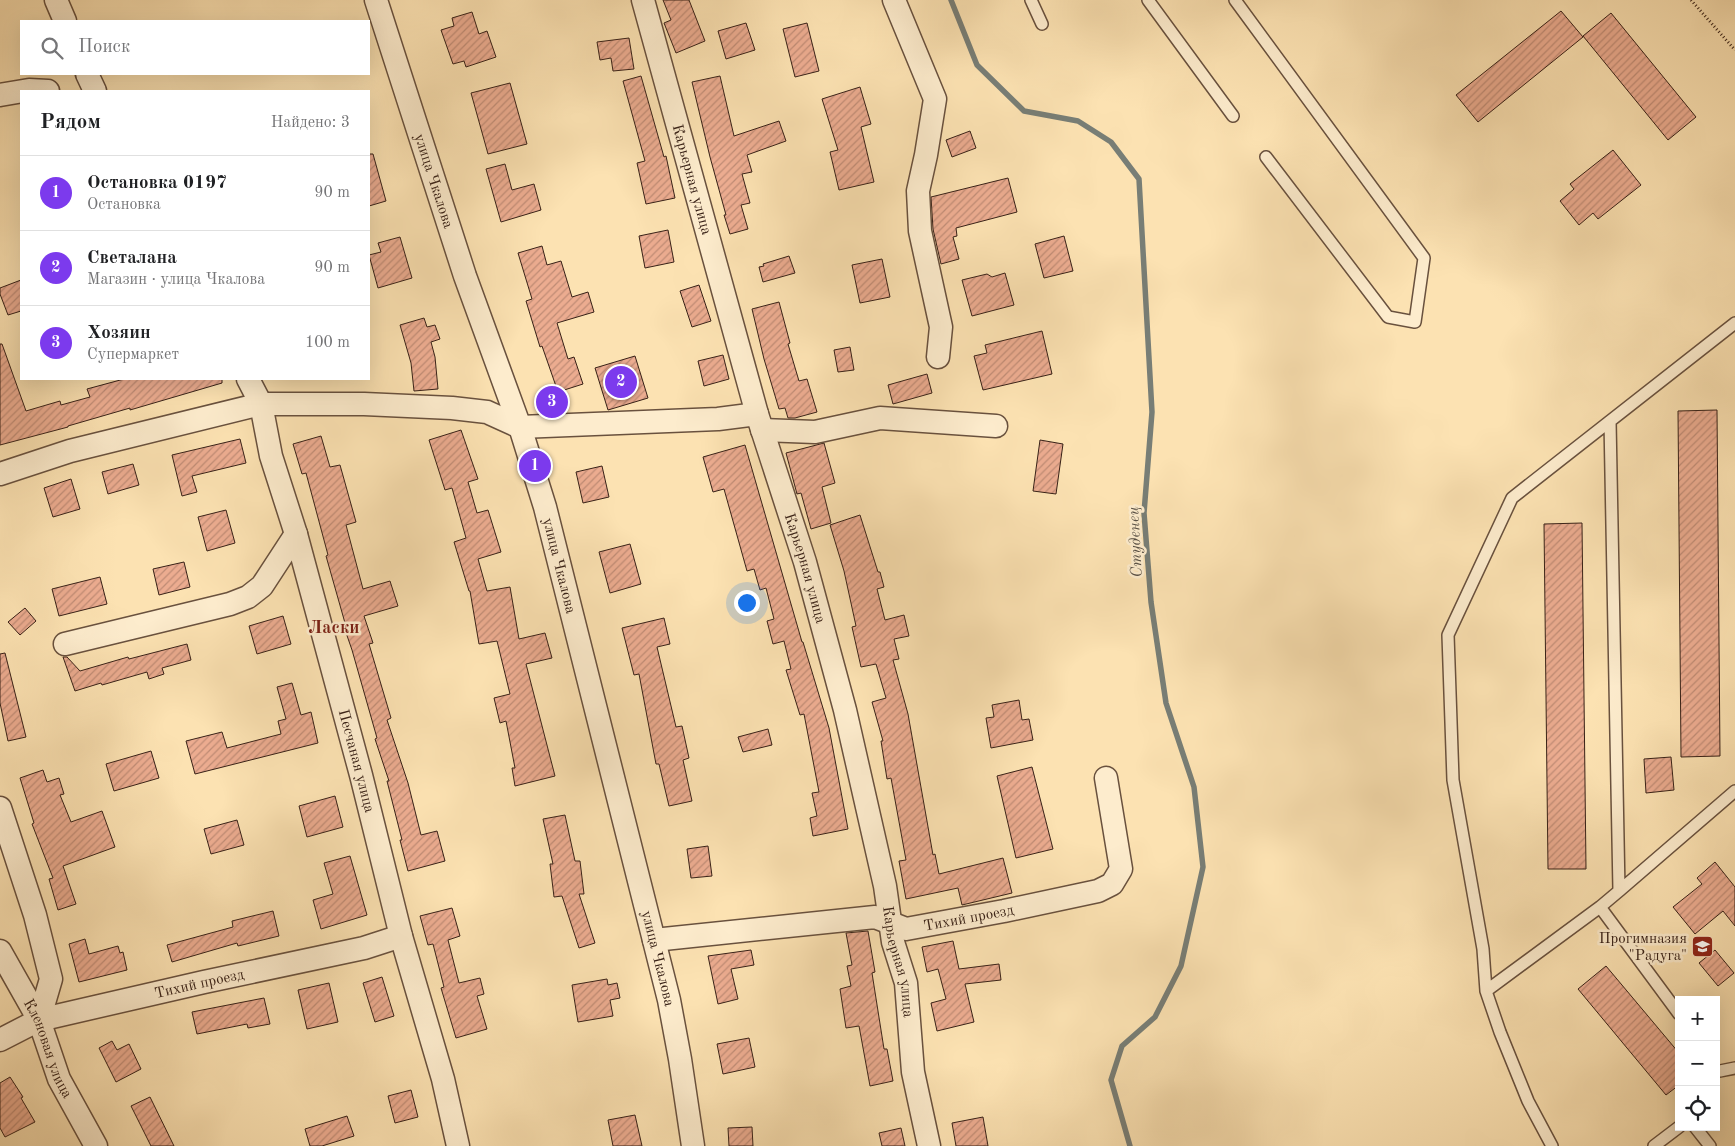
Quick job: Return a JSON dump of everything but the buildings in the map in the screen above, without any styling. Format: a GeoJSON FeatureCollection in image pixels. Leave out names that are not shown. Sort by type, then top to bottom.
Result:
{"type":"FeatureCollection","features":[{"type":"Feature","properties":{"kind":"street"},"geometry":{"type":"LineString","coordinates":[[56,0],[65,20]]}},
{"type":"Feature","properties":{"kind":"street","name":"улица Чкалова"},"geometry":{"type":"LineString","coordinates":[[376,0],[464,276],[520,427],[550,524],[669,1000],[679,1051],[693,1146]]}},
{"type":"Feature","properties":{"kind":"street","name":"Карьерная улица"},"geometry":{"type":"LineString","coordinates":[[644,0],[760,422],[805,562],[845,710],[885,886],[893,942],[906,983],[913,1072],[929,1146]]}},
{"type":"Feature","properties":{"kind":"street"},"geometry":{"type":"LineString","coordinates":[[894,0],[935,99],[918,191],[920,231],[941,327],[938,357]]}},
{"type":"Feature","properties":{"kind":"street"},"geometry":{"type":"LineString","coordinates":[[87,75],[95,90]]}},
{"type":"Feature","properties":{"kind":"street"},"geometry":{"type":"LineString","coordinates":[[0,95],[20,92]]}},
{"type":"Feature","properties":{"kind":"street","name":"Песчаная улица"},"geometry":{"type":"LineString","coordinates":[[249,380],[261,404],[271,456],[296,534],[401,936],[443,1080],[458,1146]]}},
{"type":"Feature","properties":{"kind":"street"},"geometry":{"type":"LineString","coordinates":[[0,474],[70,451],[261,404],[364,404],[452,408],[487,412],[520,427],[718,419],[760,422],[815,432],[880,418],[996,426]]}},
{"type":"Feature","properties":{"kind":"street"},"geometry":{"type":"LineString","coordinates":[[65,644],[230,604],[248,597],[262,586],[296,534]]}},
{"type":"Feature","properties":{"kind":"street","name":"Тихий проезд"},"geometry":{"type":"LineString","coordinates":[[654,940],[875,917],[906,928],[1004,911],[1098,891],[1112,884],[1121,869],[1106,778]]}},
{"type":"Feature","properties":{"kind":"street"},"geometry":{"type":"LineString","coordinates":[[0,808],[35,915],[51,979],[39,1020]]}},
{"type":"Feature","properties":{"kind":"street","name":"Тихий проезд"},"geometry":{"type":"LineString","coordinates":[[0,1040],[39,1020],[364,948],[401,936]]}},
{"type":"Feature","properties":{"kind":"street","name":"Кленовая улица"},"geometry":{"type":"LineString","coordinates":[[0,951],[39,1020],[59,1079],[96,1146]]}},
{"type":"Feature","properties":{"kind":"lane"},"geometry":{"type":"LineString","coordinates":[[1031,0],[1042,24]]}},
{"type":"Feature","properties":{"kind":"lane"},"geometry":{"type":"LineString","coordinates":[[1148,0],[1233,116]]}},
{"type":"Feature","properties":{"kind":"lane"},"geometry":{"type":"LineString","coordinates":[[1235,0],[1424,258],[1416,322],[1388,317],[1266,157]]}},
{"type":"Feature","properties":{"kind":"lane"},"geometry":{"type":"LineString","coordinates":[[1552,1146],[1528,1100],[1500,1032],[1486,991],[1483,949],[1453,780],[1448,634],[1512,498],[1735,323]]}},
{"type":"Feature","properties":{"kind":"lane"},"geometry":{"type":"LineString","coordinates":[[1610,421],[1619,891]]}},
{"type":"Feature","properties":{"kind":"lane"},"geometry":{"type":"LineString","coordinates":[[1486,991],[1600,908],[1735,791]]}},
{"type":"Feature","properties":{"kind":"lane"},"geometry":{"type":"LineString","coordinates":[[1600,908],[1675,1009]]}},
{"type":"Feature","properties":{"kind":"lane"},"geometry":{"type":"LineString","coordinates":[[1720,1070],[1735,1068]]}},
{"type":"Feature","properties":{"kind":"lane"},"geometry":{"type":"LineString","coordinates":[[1654,1146],[1675,1130]]}},
{"type":"Feature","properties":{"kind":"lane"},"geometry":{"type":"LineString","coordinates":[[1697,1131],[1710,1146]]}},
{"type":"Feature","properties":{"kind":"path"},"geometry":{"type":"LineString","coordinates":[[1691,0],[1735,50]]}},
{"type":"Feature","properties":{"kind":"waterway","name":"Студенец"},"geometry":{"type":"LineString","coordinates":[[951,0],[977,65],[1024,111],[1078,121],[1111,142],[1139,179],[1152,412],[1144,513],[1151,602],[1166,703],[1194,787],[1203,867],[1181,966],[1155,1017],[1122,1046],[1111,1080],[1130,1146]]}},
{"type":"Feature","properties":{"kind":"place","name":"Светалана"},"geometry":{"type":"Point","coordinates":[621,382]}},
{"type":"Feature","properties":{"kind":"place","name":"Хозяин"},"geometry":{"type":"Point","coordinates":[552,402]}},
{"type":"Feature","properties":{"kind":"place","name":"Остановка 0197"},"geometry":{"type":"Point","coordinates":[535,466]}},
{"type":"Feature","properties":{"kind":"place","name":"Прогимназия \"Радуга\""},"geometry":{"type":"Point","coordinates":[1703,947]}},
{"type":"Feature","properties":{"kind":"district","name":"Ласки"},"geometry":{"type":"Point","coordinates":[334,627]}}]}
